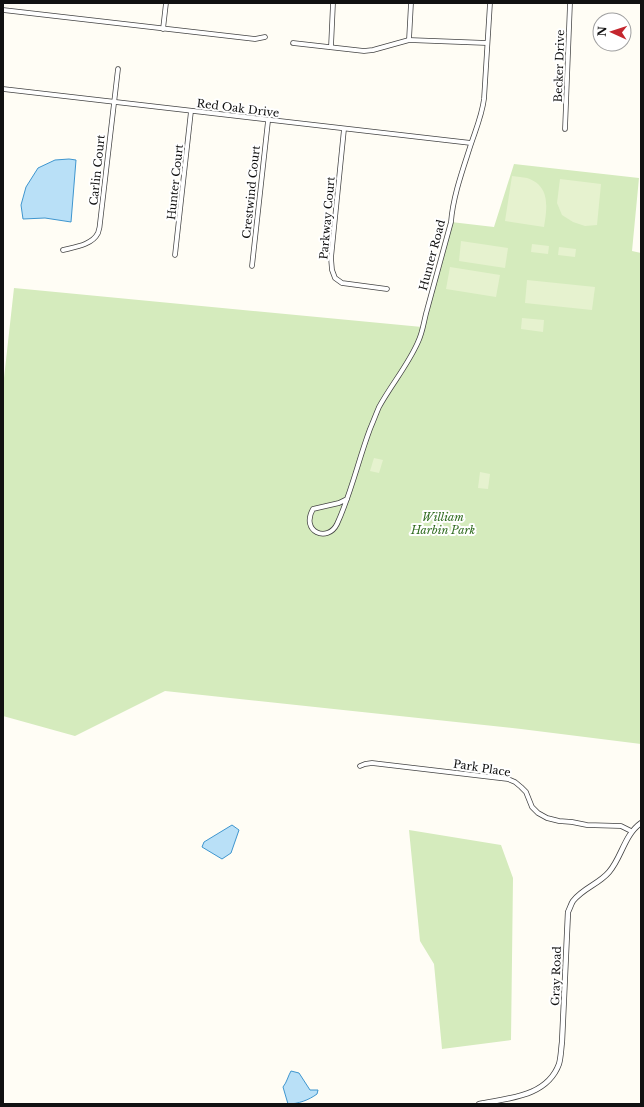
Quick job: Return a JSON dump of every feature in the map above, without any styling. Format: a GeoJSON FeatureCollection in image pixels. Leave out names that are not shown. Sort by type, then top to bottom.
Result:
{"type":"FeatureCollection","features":[{"type":"Feature","properties":{"kind":"street"},"geometry":{"type":"LineString","coordinates":[[163,29],[166,3]]}},
{"type":"Feature","properties":{"kind":"street"},"geometry":{"type":"LineString","coordinates":[[331,47],[333,3]]}},
{"type":"Feature","properties":{"kind":"street"},"geometry":{"type":"LineString","coordinates":[[410,40],[411,3]]}},
{"type":"Feature","properties":{"kind":"street","name":"Hunter Road"},"geometry":{"type":"LineString","coordinates":[[346,499],[339,503],[313,509],[309,516],[311,527],[316,532],[322,534],[331,532],[336,525],[346,499],[370,429],[380,406],[419,341],[424,317],[451,222],[452,207],[482,113],[490,3]]}},
{"type":"Feature","properties":{"kind":"street","name":"Becker Drive"},"geometry":{"type":"LineString","coordinates":[[565,129],[570,3]]}},
{"type":"Feature","properties":{"kind":"street"},"geometry":{"type":"LineString","coordinates":[[3,10],[255,39],[265,37]]}},
{"type":"Feature","properties":{"kind":"street"},"geometry":{"type":"LineString","coordinates":[[293,43],[364,51],[410,40],[487,43]]}},
{"type":"Feature","properties":{"kind":"street","name":"Carlin Court"},"geometry":{"type":"LineString","coordinates":[[64,250],[85,244],[98,234],[118,68]]}},
{"type":"Feature","properties":{"kind":"street","name":"Red Oak Drive"},"geometry":{"type":"LineString","coordinates":[[3,90],[114,101],[472,143]]}},
{"type":"Feature","properties":{"kind":"street","name":"Hunter Court"},"geometry":{"type":"LineString","coordinates":[[176,255],[192,111]]}},
{"type":"Feature","properties":{"kind":"street","name":"Crestwind Court"},"geometry":{"type":"LineString","coordinates":[[252,266],[268,120]]}},
{"type":"Feature","properties":{"kind":"street","name":"Parkway Court"},"geometry":{"type":"LineString","coordinates":[[344,129],[331,258],[332,270],[335,278],[342,283],[387,289]]}},
{"type":"Feature","properties":{"kind":"street","name":"Park Place"},"geometry":{"type":"LineString","coordinates":[[360,766],[372,763],[508,780],[521,786],[526,792],[532,807],[538,813],[547,818],[587,825],[621,826],[631,832]]}},
{"type":"Feature","properties":{"kind":"street","name":"Gray Road"},"geometry":{"type":"LineString","coordinates":[[479,1104],[535,1091],[550,1078],[555,1071],[561,1056],[568,912],[572,901],[581,893],[604,878],[611,870],[631,832],[641,823]]}},
{"type":"Feature","properties":{"kind":"green space","name":"William Harbin Park"},"geometry":{"type":"Polygon","coordinates":[[[514,164],[639,178],[632,251],[641,253],[641,744],[521,729],[165,691],[75,736],[3,716],[3,387],[14,288],[422,327],[451,222],[494,227],[514,164]]]}},
{"type":"Feature","properties":{"kind":"green space"},"geometry":{"type":"Polygon","coordinates":[[[512,176],[527,178],[535,182],[544,192],[546,198],[546,212],[544,227],[505,221],[512,176]]]}},
{"type":"Feature","properties":{"kind":"green space"},"geometry":{"type":"Polygon","coordinates":[[[560,179],[601,184],[597,225],[585,226],[573,222],[562,215],[557,203],[560,179]]]}},
{"type":"Feature","properties":{"kind":"green space"},"geometry":{"type":"Polygon","coordinates":[[[461,241],[508,248],[505,268],[459,261],[461,241]]]}},
{"type":"Feature","properties":{"kind":"green space"},"geometry":{"type":"Polygon","coordinates":[[[532,244],[549,246],[548,254],[531,252],[532,244]]]}},
{"type":"Feature","properties":{"kind":"green space"},"geometry":{"type":"Polygon","coordinates":[[[559,247],[576,249],[575,257],[558,255],[559,247]]]}},
{"type":"Feature","properties":{"kind":"green space"},"geometry":{"type":"Polygon","coordinates":[[[450,267],[500,275],[496,297],[446,289],[450,267]]]}},
{"type":"Feature","properties":{"kind":"green space"},"geometry":{"type":"Polygon","coordinates":[[[527,280],[595,287],[592,310],[525,303],[527,280]]]}},
{"type":"Feature","properties":{"kind":"green space"},"geometry":{"type":"Polygon","coordinates":[[[522,318],[544,320],[543,332],[521,329],[522,318]]]}},
{"type":"Feature","properties":{"kind":"green space"},"geometry":{"type":"Polygon","coordinates":[[[374,458],[383,460],[379,473],[370,471],[374,458]]]}},
{"type":"Feature","properties":{"kind":"green space"},"geometry":{"type":"Polygon","coordinates":[[[480,472],[490,474],[488,489],[478,488],[480,472]]]}},
{"type":"Feature","properties":{"kind":"green space"},"geometry":{"type":"Polygon","coordinates":[[[409,830],[501,845],[513,878],[511,1040],[442,1049],[434,964],[420,941],[409,830]]]}},
{"type":"Feature","properties":{"kind":"water"},"geometry":{"type":"Polygon","coordinates":[[[55,160],[76,160],[71,222],[45,218],[23,219],[21,205],[26,187],[38,168],[55,160]]]}},
{"type":"Feature","properties":{"kind":"water"},"geometry":{"type":"Polygon","coordinates":[[[232,825],[239,830],[231,853],[222,859],[202,847],[204,842],[232,825]]]}},
{"type":"Feature","properties":{"kind":"water"},"geometry":{"type":"Polygon","coordinates":[[[291,1071],[299,1073],[310,1090],[318,1090],[317,1094],[303,1101],[288,1104],[283,1087],[291,1071]]]}}]}
